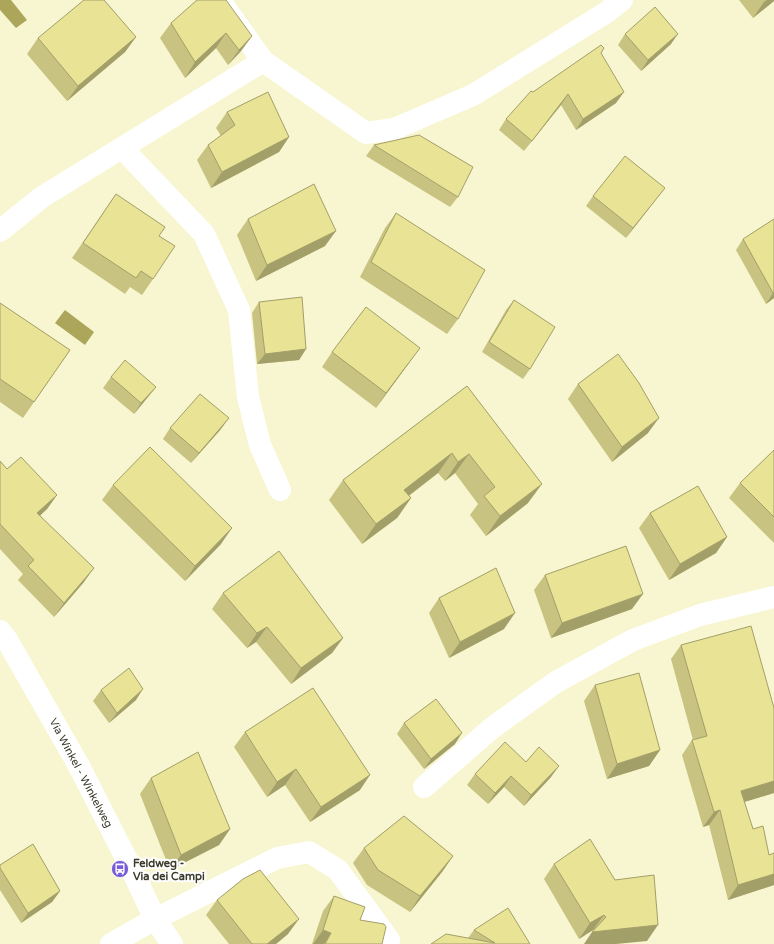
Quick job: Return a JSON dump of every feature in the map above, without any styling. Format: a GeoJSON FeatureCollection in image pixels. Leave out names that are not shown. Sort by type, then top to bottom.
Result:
{"type":"FeatureCollection","features":[{"type":"Feature","properties":{"kind":"street"},"geometry":{"type":"LineString","coordinates":[[218,0],[263,61],[366,133],[394,129],[473,96],[607,12],[622,0]]}},
{"type":"Feature","properties":{"kind":"street"},"geometry":{"type":"LineString","coordinates":[[0,231],[42,197],[263,61]]}},
{"type":"Feature","properties":{"kind":"street"},"geometry":{"type":"LineString","coordinates":[[122,148],[204,234],[239,310],[248,397],[260,445],[280,490]]}},
{"type":"Feature","properties":{"kind":"street"},"geometry":{"type":"LineString","coordinates":[[424,787],[492,728],[562,678],[633,640],[700,615],[774,597]]}},
{"type":"Feature","properties":{"kind":"street","name":"Via Winkel - Winkelweg"},"geometry":{"type":"LineString","coordinates":[[0,631],[8,640],[79,766],[155,919],[172,944]]}},
{"type":"Feature","properties":{"kind":"street"},"geometry":{"type":"LineString","coordinates":[[110,944],[155,919],[277,858],[309,852],[338,870],[389,940]]}},
{"type":"Feature","properties":{"kind":"shaded area"},"geometry":{"type":"Polygon","coordinates":[[[0,0],[11,0],[27,20],[16,28],[0,10],[0,0]]]}},
{"type":"Feature","properties":{"kind":"shaded area"},"geometry":{"type":"Polygon","coordinates":[[[65,310],[94,332],[85,345],[55,323],[65,310]]]}},
{"type":"Feature","properties":{"kind":"building"},"geometry":{"type":"Polygon","coordinates":[[[84,0],[104,0],[136,37],[78,86],[38,38],[84,0]]]}},
{"type":"Feature","properties":{"kind":"building"},"geometry":{"type":"Polygon","coordinates":[[[197,0],[226,0],[252,36],[239,50],[226,33],[195,62],[171,23],[197,0]]]}},
{"type":"Feature","properties":{"kind":"building"},"geometry":{"type":"Polygon","coordinates":[[[655,7],[678,34],[648,60],[625,34],[655,7]]]}},
{"type":"Feature","properties":{"kind":"building"},"geometry":{"type":"Polygon","coordinates":[[[601,45],[604,48],[601,53],[624,92],[583,119],[568,94],[532,141],[506,119],[531,91],[533,92],[601,45]]]}},
{"type":"Feature","properties":{"kind":"building"},"geometry":{"type":"Polygon","coordinates":[[[268,92],[289,137],[222,172],[208,145],[235,125],[227,112],[268,92]]]}},
{"type":"Feature","properties":{"kind":"building"},"geometry":{"type":"Polygon","coordinates":[[[419,135],[473,167],[458,197],[374,145],[419,135]]]}},
{"type":"Feature","properties":{"kind":"building"},"geometry":{"type":"Polygon","coordinates":[[[625,156],[665,188],[633,228],[593,196],[625,156]]]}},
{"type":"Feature","properties":{"kind":"building"},"geometry":{"type":"Polygon","coordinates":[[[314,184],[336,231],[267,265],[248,219],[314,184]]]}},
{"type":"Feature","properties":{"kind":"building"},"geometry":{"type":"Polygon","coordinates":[[[116,194],[165,227],[159,236],[175,246],[153,279],[141,271],[136,278],[83,243],[116,194]]]}},
{"type":"Feature","properties":{"kind":"building"},"geometry":{"type":"Polygon","coordinates":[[[396,213],[485,270],[458,319],[371,262],[396,213]]]}},
{"type":"Feature","properties":{"kind":"building"},"geometry":{"type":"Polygon","coordinates":[[[774,219],[774,292],[773,293],[743,239],[774,219]]]}},
{"type":"Feature","properties":{"kind":"building"},"geometry":{"type":"Polygon","coordinates":[[[302,297],[306,349],[265,354],[259,302],[302,297]]]}},
{"type":"Feature","properties":{"kind":"building"},"geometry":{"type":"Polygon","coordinates":[[[514,300],[555,327],[530,369],[489,342],[514,300]]]}},
{"type":"Feature","properties":{"kind":"building"},"geometry":{"type":"Polygon","coordinates":[[[0,303],[70,350],[34,402],[0,379],[0,303]]]}},
{"type":"Feature","properties":{"kind":"building"},"geometry":{"type":"Polygon","coordinates":[[[366,307],[420,348],[386,393],[332,352],[366,307]]]}},
{"type":"Feature","properties":{"kind":"building"},"geometry":{"type":"Polygon","coordinates":[[[618,354],[639,383],[659,418],[622,447],[578,384],[618,354]]]}},
{"type":"Feature","properties":{"kind":"building"},"geometry":{"type":"Polygon","coordinates":[[[125,360],[156,387],[141,403],[111,377],[125,360]]]}},
{"type":"Feature","properties":{"kind":"building"},"geometry":{"type":"Polygon","coordinates":[[[467,386],[542,484],[500,516],[484,496],[495,487],[469,454],[458,462],[452,453],[404,490],[411,498],[376,524],[343,480],[467,386]]]}},
{"type":"Feature","properties":{"kind":"building"},"geometry":{"type":"Polygon","coordinates":[[[200,394],[229,418],[199,453],[170,428],[200,394]]]}},
{"type":"Feature","properties":{"kind":"building"},"geometry":{"type":"Polygon","coordinates":[[[150,447],[232,528],[195,566],[113,485],[150,447]]]}},
{"type":"Feature","properties":{"kind":"building"},"geometry":{"type":"Polygon","coordinates":[[[774,450],[774,517],[740,483],[774,450]]]}},
{"type":"Feature","properties":{"kind":"building"},"geometry":{"type":"Polygon","coordinates":[[[21,457],[57,495],[37,513],[94,568],[64,603],[28,566],[34,560],[0,524],[0,461],[7,469],[21,457]]]}},
{"type":"Feature","properties":{"kind":"building"},"geometry":{"type":"Polygon","coordinates":[[[698,486],[727,537],[680,564],[650,513],[698,486]]]}},
{"type":"Feature","properties":{"kind":"building"},"geometry":{"type":"Polygon","coordinates":[[[626,546],[643,594],[562,623],[545,575],[626,546]]]}},
{"type":"Feature","properties":{"kind":"building"},"geometry":{"type":"Polygon","coordinates":[[[279,551],[343,638],[301,668],[267,627],[257,633],[223,593],[279,551]]]}},
{"type":"Feature","properties":{"kind":"building"},"geometry":{"type":"Polygon","coordinates":[[[496,568],[515,613],[460,642],[439,598],[496,568]]]}},
{"type":"Feature","properties":{"kind":"building"},"geometry":{"type":"Polygon","coordinates":[[[751,626],[774,708],[774,781],[741,791],[753,829],[763,826],[769,855],[774,853],[774,874],[738,885],[720,810],[714,812],[692,740],[707,736],[681,645],[751,626]]]}},
{"type":"Feature","properties":{"kind":"building"},"geometry":{"type":"Polygon","coordinates":[[[129,668],[143,689],[117,713],[101,690],[129,668]]]}},
{"type":"Feature","properties":{"kind":"building"},"geometry":{"type":"Polygon","coordinates":[[[639,673],[660,750],[617,764],[595,685],[639,673]]]}},
{"type":"Feature","properties":{"kind":"building"},"geometry":{"type":"Polygon","coordinates":[[[313,688],[370,775],[321,807],[296,769],[277,782],[245,732],[313,688]]]}},
{"type":"Feature","properties":{"kind":"building"},"geometry":{"type":"Polygon","coordinates":[[[436,699],[462,733],[431,759],[404,723],[436,699]]]}},
{"type":"Feature","properties":{"kind":"building"},"geometry":{"type":"Polygon","coordinates":[[[505,742],[526,762],[539,747],[559,766],[531,795],[511,776],[495,793],[475,774],[505,742]]]}},
{"type":"Feature","properties":{"kind":"building"},"geometry":{"type":"Polygon","coordinates":[[[198,752],[230,829],[181,855],[151,778],[198,752]]]}},
{"type":"Feature","properties":{"kind":"building"},"geometry":{"type":"Polygon","coordinates":[[[404,816],[453,856],[420,896],[378,870],[364,848],[404,816]]]}},
{"type":"Feature","properties":{"kind":"building"},"geometry":{"type":"Polygon","coordinates":[[[590,839],[615,880],[654,875],[658,925],[592,932],[606,917],[604,915],[590,923],[554,864],[590,839]]]}},
{"type":"Feature","properties":{"kind":"building"},"geometry":{"type":"Polygon","coordinates":[[[33,844],[60,891],[28,913],[0,868],[0,865],[33,844]]]}},
{"type":"Feature","properties":{"kind":"building"},"geometry":{"type":"Polygon","coordinates":[[[260,870],[299,919],[267,944],[252,944],[217,900],[243,879],[260,870]]]}},
{"type":"Feature","properties":{"kind":"building"},"geometry":{"type":"Polygon","coordinates":[[[334,896],[365,907],[360,920],[384,924],[386,927],[382,944],[325,944],[331,933],[323,930],[334,896]]]}},
{"type":"Feature","properties":{"kind":"building"},"geometry":{"type":"Polygon","coordinates":[[[508,908],[530,944],[431,944],[446,934],[495,943],[474,930],[508,908]]]}},
{"type":"Feature","properties":{"kind":"place","name":"Feldweg - Via dei Campi"},"geometry":{"type":"Point","coordinates":[120,869]}}]}
